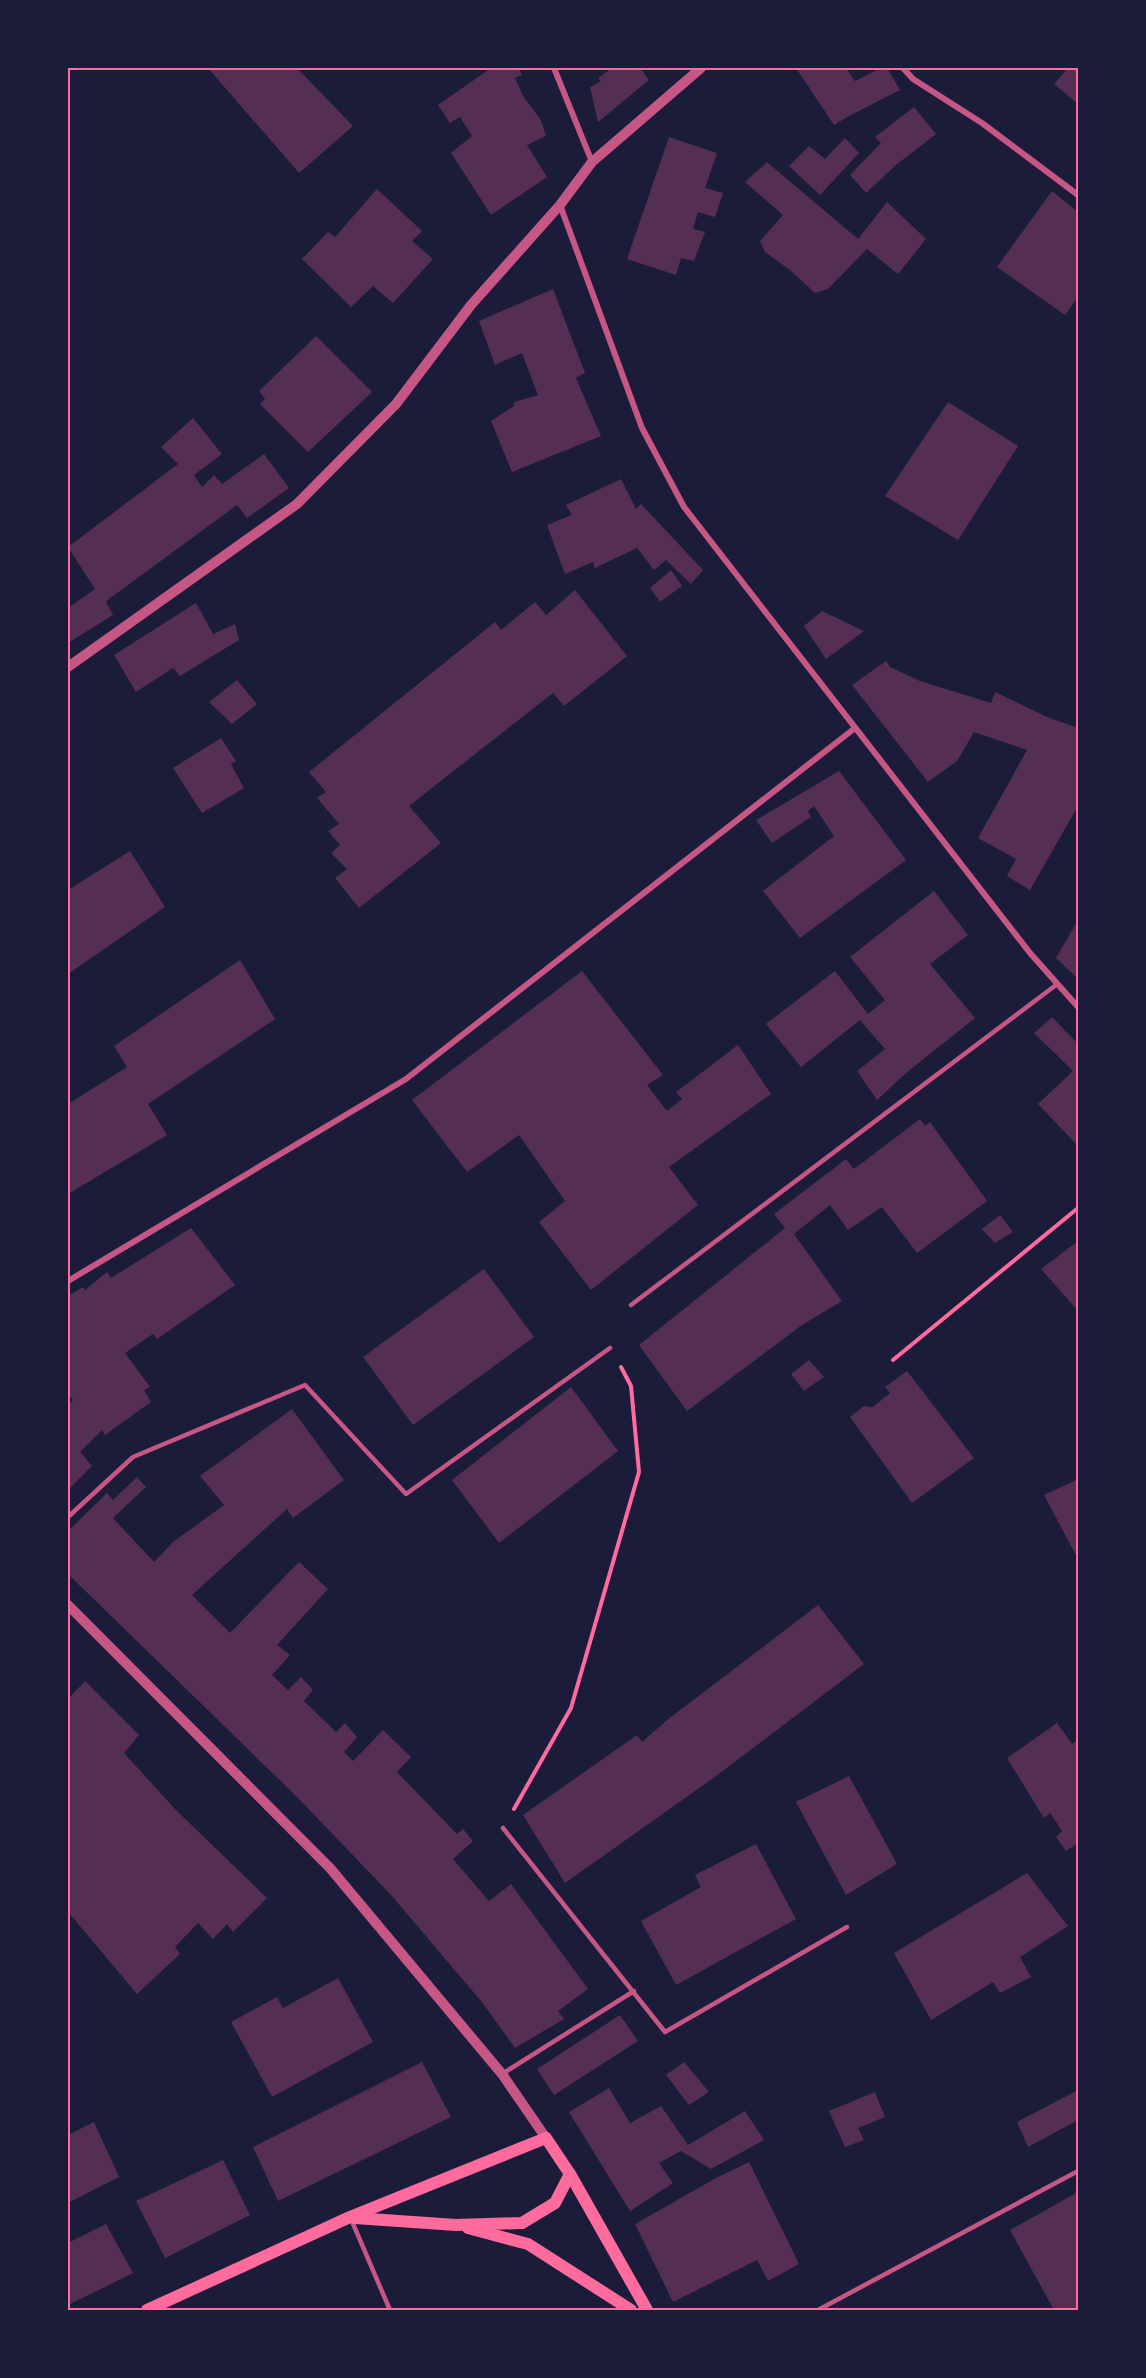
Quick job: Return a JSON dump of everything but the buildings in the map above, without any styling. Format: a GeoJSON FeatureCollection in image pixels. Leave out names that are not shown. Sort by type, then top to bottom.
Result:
{"type":"FeatureCollection","features":[{"type":"Feature","properties":{"kind":"main road"},"geometry":{"type":"LineString","coordinates":[[147,2310],[350,2217],[546,2138],[570,2174],[647,2310]]}},
{"type":"Feature","properties":{"kind":"main road"},"geometry":{"type":"LineString","coordinates":[[350,2217],[456,2225],[522,2223],[555,2204],[570,2174]]}},
{"type":"Feature","properties":{"kind":"main road"},"geometry":{"type":"LineString","coordinates":[[456,2225],[528,2244],[631,2310]]}},
{"type":"Feature","properties":{"kind":"street"},"geometry":{"type":"LineString","coordinates":[[554,68],[592,162]]}},
{"type":"Feature","properties":{"kind":"street"},"geometry":{"type":"LineString","coordinates":[[68,667],[297,504],[396,404],[471,304],[560,205],[592,162],[701,68]]}},
{"type":"Feature","properties":{"kind":"street"},"geometry":{"type":"LineString","coordinates":[[903,68],[913,79],[982,123],[1078,195]]}},
{"type":"Feature","properties":{"kind":"street"},"geometry":{"type":"LineString","coordinates":[[560,205],[642,428],[684,507],[1056,985],[1078,1007]]}},
{"type":"Feature","properties":{"kind":"street"},"geometry":{"type":"LineString","coordinates":[[68,1281],[406,1079],[855,728]]}},
{"type":"Feature","properties":{"kind":"street"},"geometry":{"type":"LineString","coordinates":[[68,1605],[330,1868],[502,2074],[546,2138]]}},
{"type":"Feature","properties":{"kind":"lane"},"geometry":{"type":"LineString","coordinates":[[631,1305],[1056,985]]}},
{"type":"Feature","properties":{"kind":"lane"},"geometry":{"type":"LineString","coordinates":[[68,1517],[133,1457],[305,1385],[406,1494],[610,1348]]}},
{"type":"Feature","properties":{"kind":"lane"},"geometry":{"type":"LineString","coordinates":[[503,1828],[665,2032],[847,1927]]}},
{"type":"Feature","properties":{"kind":"lane"},"geometry":{"type":"LineString","coordinates":[[502,2074],[634,1991]]}},
{"type":"Feature","properties":{"kind":"lane"},"geometry":{"type":"LineString","coordinates":[[819,2310],[1078,2171]]}},
{"type":"Feature","properties":{"kind":"lane"},"geometry":{"type":"LineString","coordinates":[[350,2217],[390,2310]]}},
{"type":"Feature","properties":{"kind":"path"},"geometry":{"type":"LineString","coordinates":[[893,1359],[1078,1208]]}},
{"type":"Feature","properties":{"kind":"path"},"geometry":{"type":"LineString","coordinates":[[503,1828],[572,1708],[639,1472],[631,1386],[610,1348]]}}]}
